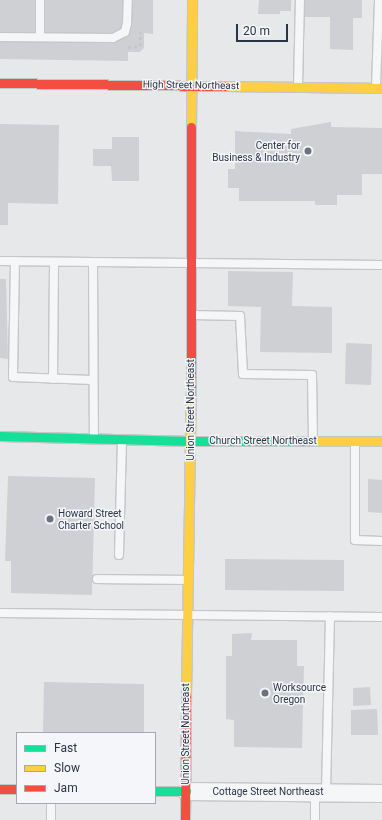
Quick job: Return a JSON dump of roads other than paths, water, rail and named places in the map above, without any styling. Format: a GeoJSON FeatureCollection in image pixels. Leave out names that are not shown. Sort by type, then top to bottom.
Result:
{"type":"FeatureCollection","features":[{"type":"Feature","properties":{"kind":"street","name":"Union Street Northeast"},"geometry":{"type":"LineString","coordinates":[[185,820],[187,615],[191,441],[190,263],[192,0]]}},
{"type":"Feature","properties":{"kind":"street","name":"High Street Northeast"},"geometry":{"type":"LineString","coordinates":[[0,83],[379,88]]}},
{"type":"Feature","properties":{"kind":"street","name":"Church Street Northeast"},"geometry":{"type":"LineString","coordinates":[[0,436],[191,441],[382,441]]}},
{"type":"Feature","properties":{"kind":"street"},"geometry":{"type":"LineString","coordinates":[[0,789],[16,789]]}},
{"type":"Feature","properties":{"kind":"street","name":"Cottage Street Northeast"},"geometry":{"type":"LineString","coordinates":[[156,791],[382,793]]}},
{"type":"Feature","properties":{"kind":"lane"},"geometry":{"type":"LineString","coordinates":[[40,0],[40,37]]}},
{"type":"Feature","properties":{"kind":"lane"},"geometry":{"type":"LineString","coordinates":[[0,37],[113,38],[124,32],[127,23],[128,0]]}},
{"type":"Feature","properties":{"kind":"lane"},"geometry":{"type":"LineString","coordinates":[[298,87],[300,0]]}},
{"type":"Feature","properties":{"kind":"lane"},"geometry":{"type":"LineString","coordinates":[[378,0],[379,88]]}},
{"type":"Feature","properties":{"kind":"lane"},"geometry":{"type":"LineString","coordinates":[[0,261],[382,265]]}},
{"type":"Feature","properties":{"kind":"lane"},"geometry":{"type":"LineString","coordinates":[[15,261],[13,377],[92,380]]}},
{"type":"Feature","properties":{"kind":"lane"},"geometry":{"type":"LineString","coordinates":[[53,379],[54,262]]}},
{"type":"Feature","properties":{"kind":"lane"},"geometry":{"type":"LineString","coordinates":[[93,262],[92,380],[94,439]]}},
{"type":"Feature","properties":{"kind":"lane"},"geometry":{"type":"LineString","coordinates":[[190,315],[240,316],[243,374],[312,375],[313,441]]}},
{"type":"Feature","properties":{"kind":"lane"},"geometry":{"type":"LineString","coordinates":[[119,555],[122,439]]}},
{"type":"Feature","properties":{"kind":"lane"},"geometry":{"type":"LineString","coordinates":[[355,441],[355,540],[382,541]]}},
{"type":"Feature","properties":{"kind":"lane"},"geometry":{"type":"LineString","coordinates":[[98,579],[188,580]]}},
{"type":"Feature","properties":{"kind":"lane"},"geometry":{"type":"LineString","coordinates":[[0,613],[382,617]]}},
{"type":"Feature","properties":{"kind":"lane"},"geometry":{"type":"LineString","coordinates":[[315,820],[320,792],[330,616]]}},
{"type":"Feature","properties":{"kind":"lane"},"geometry":{"type":"LineString","coordinates":[[51,804],[51,820]]}},
{"type":"Feature","properties":{"kind":"place","name":"Center for Business & Industry"},"geometry":{"type":"Point","coordinates":[308,151]}},
{"type":"Feature","properties":{"kind":"place","name":"Howard Street Charter School"},"geometry":{"type":"Point","coordinates":[50,519]}},
{"type":"Feature","properties":{"kind":"place","name":"Worksource Oregon"},"geometry":{"type":"Point","coordinates":[265,693]}}]}
